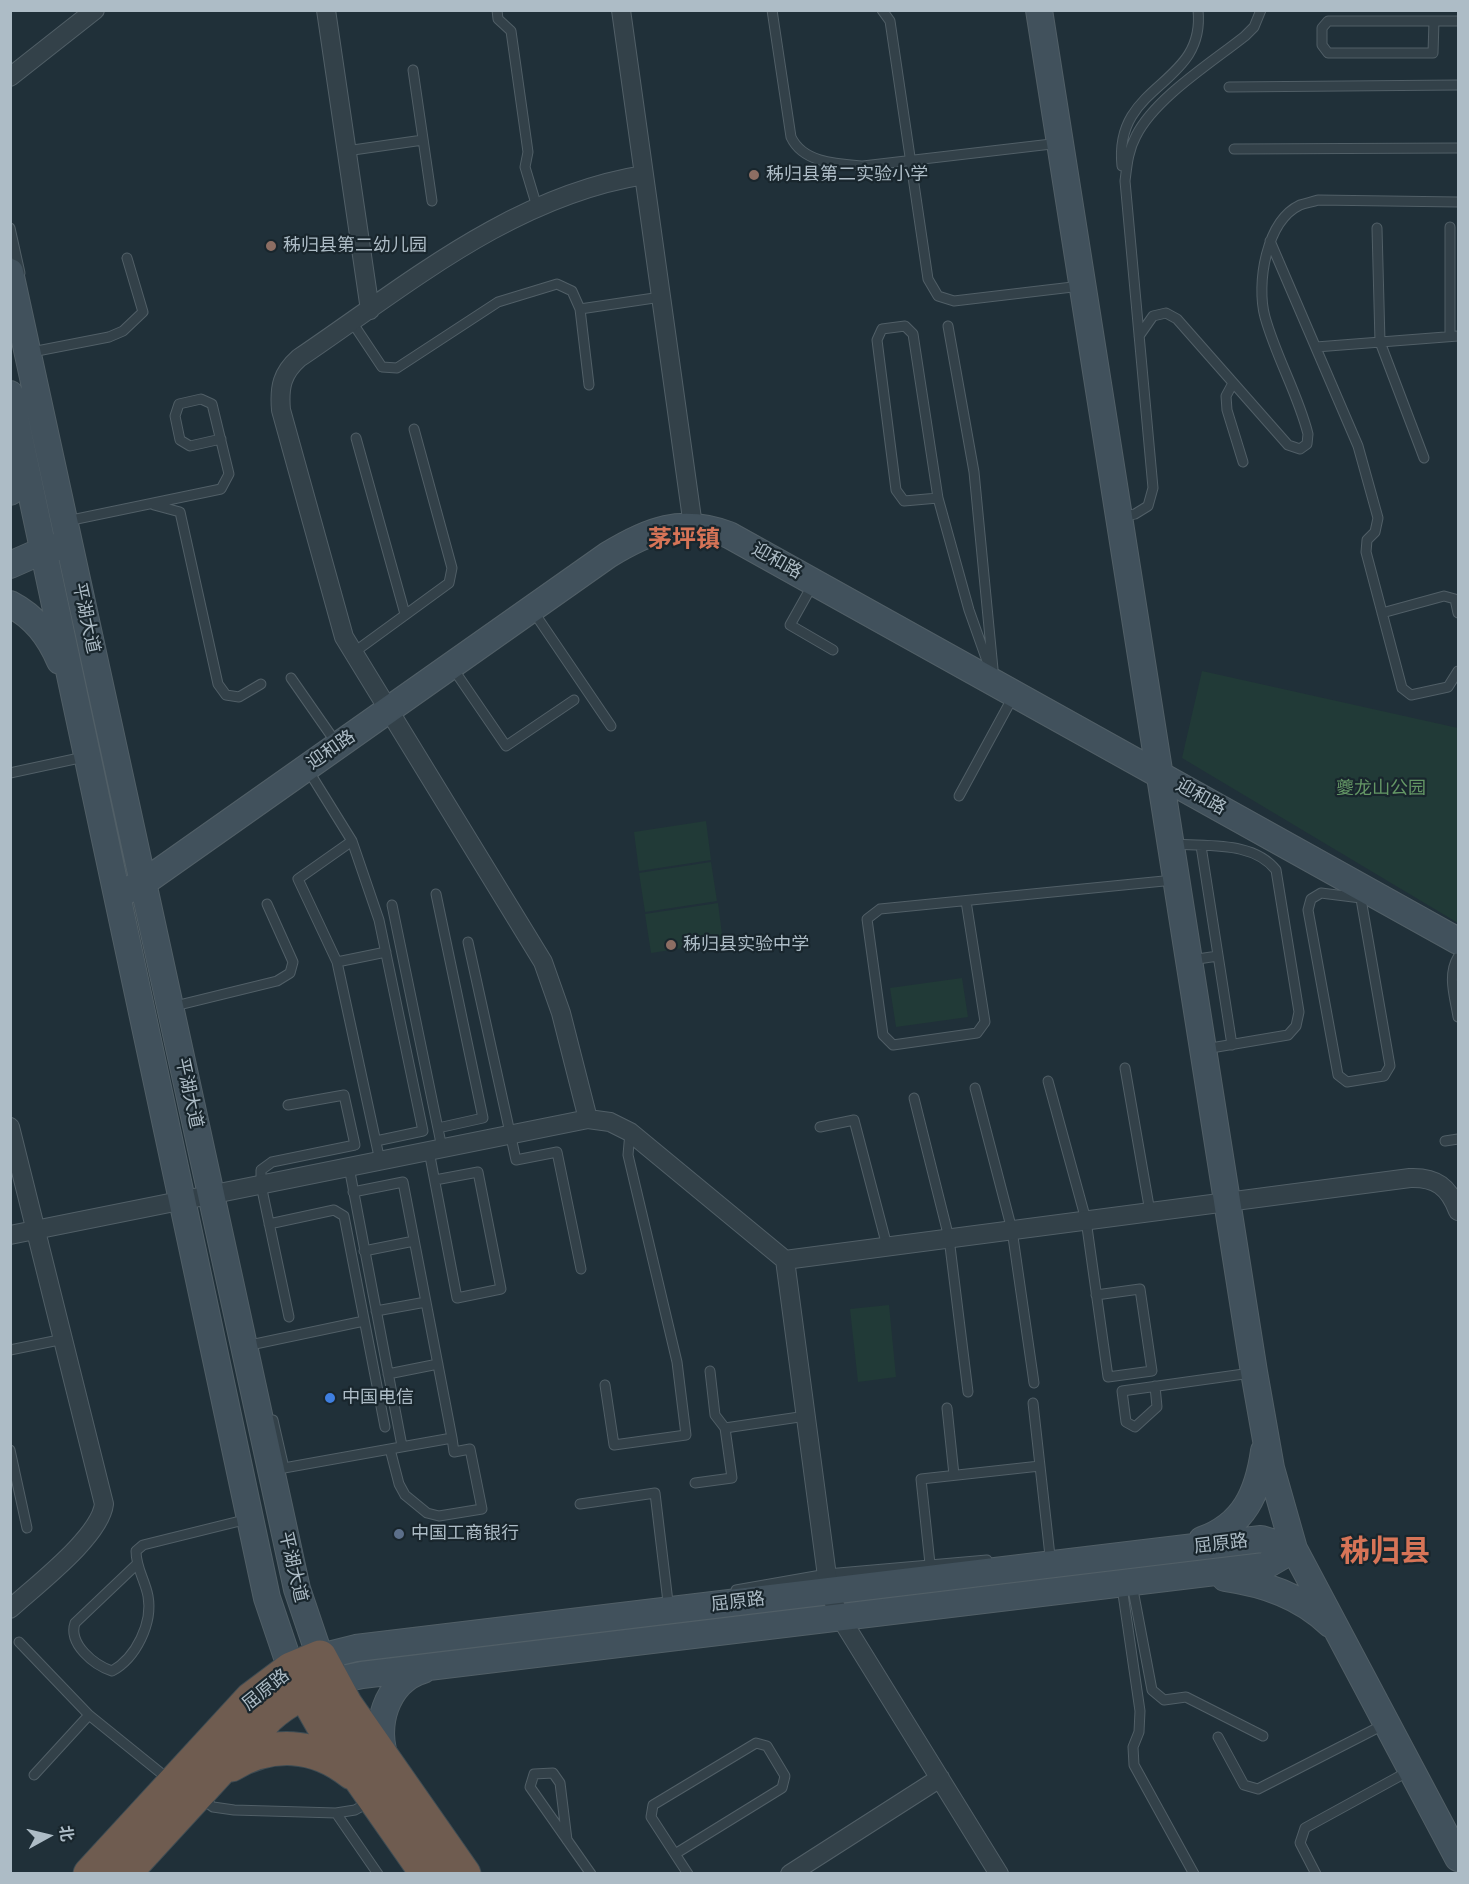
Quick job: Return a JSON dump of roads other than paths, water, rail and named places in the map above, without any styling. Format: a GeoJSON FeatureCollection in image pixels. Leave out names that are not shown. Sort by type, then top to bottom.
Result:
{"type":"FeatureCollection","features":[{"type":"Feature","properties":{"kind":"highway","name":"屈原路"},"geometry":{"type":"LineString","coordinates":[[90,1874],[251,1699],[311,1675]]}},
{"type":"Feature","properties":{"kind":"highway","name":"屈原路"},"geometry":{"type":"LineString","coordinates":[[124,1874],[268,1717],[311,1675]]}},
{"type":"Feature","properties":{"kind":"highway","name":"平湖大道"},"geometry":{"type":"LineString","coordinates":[[311,1675],[427,1874]]}},
{"type":"Feature","properties":{"kind":"highway"},"geometry":{"type":"LineString","coordinates":[[202,1789],[246,1756],[267,1749],[289,1747],[311,1751],[332,1760],[377,1785]]}},
{"type":"Feature","properties":{"kind":"highway","name":"平湖大道"},"geometry":{"type":"LineString","coordinates":[[377,1785],[464,1874]]}},
{"type":"Feature","properties":{"kind":"main road"},"geometry":{"type":"LineString","coordinates":[[1039,10],[1254,1372],[1281,1510],[1294,1549],[1458,1858]]}},
{"type":"Feature","properties":{"kind":"main road","name":"平湖大道"},"geometry":{"type":"LineString","coordinates":[[10,272],[70,529],[278,1469],[311,1675]]}},
{"type":"Feature","properties":{"kind":"main road","name":"平湖大道"},"geometry":{"type":"LineString","coordinates":[[10,394],[14,431],[44,550],[267,1598],[311,1675]]}},
{"type":"Feature","properties":{"kind":"main road"},"geometry":{"type":"LineString","coordinates":[[10,492],[14,431]]}},
{"type":"Feature","properties":{"kind":"main road","name":"迎和路"},"geometry":{"type":"LineString","coordinates":[[117,895],[147,880],[632,540],[653,531],[693,526],[729,535],[1160,774],[1363,894],[1458,941]]}},
{"type":"Feature","properties":{"kind":"main road"},"geometry":{"type":"LineString","coordinates":[[10,565],[44,550],[70,529]]}},
{"type":"Feature","properties":{"kind":"main road"},"geometry":{"type":"LineString","coordinates":[[10,604],[34,620],[51,641],[75,698]]}},
{"type":"Feature","properties":{"kind":"main road"},"geometry":{"type":"LineString","coordinates":[[1160,1551],[1206,1538],[1227,1529],[1243,1514],[1254,1494],[1261,1473],[1263,1427]]}},
{"type":"Feature","properties":{"kind":"main road","name":"屈原路"},"geometry":{"type":"LineString","coordinates":[[311,1675],[356,1648],[828,1583],[1261,1539],[1294,1549]]}},
{"type":"Feature","properties":{"kind":"main road","name":"屈原路"},"geometry":{"type":"LineString","coordinates":[[311,1675],[434,1666],[1265,1566],[1294,1549]]}},
{"type":"Feature","properties":{"kind":"main road"},"geometry":{"type":"LineString","coordinates":[[1183,1576],[1227,1578],[1268,1587],[1306,1605],[1338,1632]]}},
{"type":"Feature","properties":{"kind":"main road"},"geometry":{"type":"LineString","coordinates":[[377,1785],[385,1756],[382,1723],[393,1692],[404,1680],[434,1666]]}},
{"type":"Feature","properties":{"kind":"street"},"geometry":{"type":"LineString","coordinates":[[10,77],[95,10]]}},
{"type":"Feature","properties":{"kind":"street"},"geometry":{"type":"LineString","coordinates":[[326,10],[370,310]]}},
{"type":"Feature","properties":{"kind":"street"},"geometry":{"type":"LineString","coordinates":[[621,10],[693,526]]}},
{"type":"Feature","properties":{"kind":"street"},"geometry":{"type":"LineString","coordinates":[[588,1119],[561,1013],[543,962],[518,917],[353,653],[337,618],[279,395],[288,367],[488,231],[537,207],[590,187],[644,175]]}},
{"type":"Feature","properties":{"kind":"street"},"geometry":{"type":"LineString","coordinates":[[10,1235],[588,1119],[610,1122],[630,1132],[786,1260],[828,1583],[840,1617],[999,1874]]}},
{"type":"Feature","properties":{"kind":"street"},"geometry":{"type":"LineString","coordinates":[[10,1127],[102,1493],[102,1515],[91,1533],[10,1609]]}},
{"type":"Feature","properties":{"kind":"street"},"geometry":{"type":"LineString","coordinates":[[786,1260],[1419,1178],[1442,1185],[1449,1191],[1458,1211]]}},
{"type":"Feature","properties":{"kind":"street"},"geometry":{"type":"LineString","coordinates":[[790,1874],[940,1778]]}},
{"type":"Feature","properties":{"kind":"lane"},"geometry":{"type":"LineString","coordinates":[[497,10],[498,19],[511,31],[528,152],[525,167],[537,207]]}},
{"type":"Feature","properties":{"kind":"lane"},"geometry":{"type":"LineString","coordinates":[[772,10],[791,137],[796,148],[808,156],[839,164],[863,166],[1060,143]]}},
{"type":"Feature","properties":{"kind":"lane"},"geometry":{"type":"LineString","coordinates":[[882,10],[890,21],[928,279],[938,296],[954,301],[1083,286]]}},
{"type":"Feature","properties":{"kind":"lane"},"geometry":{"type":"LineString","coordinates":[[1119,518],[1135,514],[1148,506],[1153,488],[1121,143],[1127,123],[1137,105],[1191,55],[1197,42],[1198,10]]}},
{"type":"Feature","properties":{"kind":"lane"},"geometry":{"type":"LineString","coordinates":[[1125,181],[1128,157],[1137,135],[1150,116],[1167,99],[1245,36],[1254,27],[1261,10]]}},
{"type":"Feature","properties":{"kind":"lane"},"geometry":{"type":"LineString","coordinates":[[1434,21],[1433,53],[1328,53],[1322,45],[1322,28],[1328,21],[1434,21],[1458,21]]}},
{"type":"Feature","properties":{"kind":"lane"},"geometry":{"type":"LineString","coordinates":[[413,70],[432,201]]}},
{"type":"Feature","properties":{"kind":"lane"},"geometry":{"type":"LineString","coordinates":[[1228,87],[1458,85]]}},
{"type":"Feature","properties":{"kind":"lane"},"geometry":{"type":"LineString","coordinates":[[346,151],[423,140]]}},
{"type":"Feature","properties":{"kind":"lane"},"geometry":{"type":"LineString","coordinates":[[1234,149],[1458,148]]}},
{"type":"Feature","properties":{"kind":"lane"},"geometry":{"type":"LineString","coordinates":[[1139,336],[1153,316],[1172,315],[1288,445],[1300,449],[1307,444],[1307,429],[1265,316],[1261,293],[1270,241],[1282,221],[1298,206],[1318,200],[1458,202]]}},
{"type":"Feature","properties":{"kind":"lane"},"geometry":{"type":"LineString","coordinates":[[1316,347],[1454,336],[1450,227]]}},
{"type":"Feature","properties":{"kind":"lane"},"geometry":{"type":"LineString","coordinates":[[10,228],[37,351],[70,529],[151,504],[221,489],[229,474],[221,440],[212,404],[201,399],[179,404],[175,416],[180,440],[190,446],[221,440]]}},
{"type":"Feature","properties":{"kind":"lane"},"geometry":{"type":"LineString","coordinates":[[1377,228],[1380,342],[1424,458]]}},
{"type":"Feature","properties":{"kind":"lane"},"geometry":{"type":"LineString","coordinates":[[1270,241],[1354,434],[1378,518],[1376,532],[1367,540],[1366,552],[1402,688],[1411,695],[1448,687],[1458,671]]}},
{"type":"Feature","properties":{"kind":"lane"},"geometry":{"type":"LineString","coordinates":[[37,351],[109,337],[123,331],[143,312],[127,258]]}},
{"type":"Feature","properties":{"kind":"lane"},"geometry":{"type":"LineString","coordinates":[[352,322],[382,367],[397,368],[498,302],[556,284],[572,291],[580,309],[589,385]]}},
{"type":"Feature","properties":{"kind":"lane"},"geometry":{"type":"LineString","coordinates":[[580,309],[661,297]]}},
{"type":"Feature","properties":{"kind":"lane"},"geometry":{"type":"LineString","coordinates":[[938,498],[904,501],[896,490],[877,340],[882,329],[905,326],[913,334],[938,498],[969,610],[1005,688]]}},
{"type":"Feature","properties":{"kind":"lane"},"geometry":{"type":"LineString","coordinates":[[948,326],[974,472],[1005,688],[959,796]]}},
{"type":"Feature","properties":{"kind":"lane"},"geometry":{"type":"LineString","coordinates":[[1233,383],[1226,396],[1227,410],[1243,462]]}},
{"type":"Feature","properties":{"kind":"lane"},"geometry":{"type":"LineString","coordinates":[[353,653],[449,583],[452,568],[414,429]]}},
{"type":"Feature","properties":{"kind":"lane"},"geometry":{"type":"LineString","coordinates":[[356,438],[405,614]]}},
{"type":"Feature","properties":{"kind":"lane"},"geometry":{"type":"LineString","coordinates":[[151,504],[180,512],[218,684],[226,695],[239,697],[261,684]]}},
{"type":"Feature","properties":{"kind":"lane"},"geometry":{"type":"LineString","coordinates":[[814,582],[790,625],[833,650]]}},
{"type":"Feature","properties":{"kind":"lane"},"geometry":{"type":"LineString","coordinates":[[1382,614],[1444,596],[1455,599],[1458,613]]}},
{"type":"Feature","properties":{"kind":"lane"},"geometry":{"type":"LineString","coordinates":[[532,609],[611,726]]}},
{"type":"Feature","properties":{"kind":"lane"},"geometry":{"type":"LineString","coordinates":[[451,666],[506,746],[574,700]]}},
{"type":"Feature","properties":{"kind":"lane"},"geometry":{"type":"LineString","coordinates":[[291,678],[338,746]]}},
{"type":"Feature","properties":{"kind":"lane"},"geometry":{"type":"LineString","coordinates":[[10,774],[88,757]]}},
{"type":"Feature","properties":{"kind":"lane"},"geometry":{"type":"LineString","coordinates":[[307,768],[352,841],[379,920],[423,1131],[375,1141]]}},
{"type":"Feature","properties":{"kind":"lane"},"geometry":{"type":"LineString","coordinates":[[352,841],[298,879],[337,962],[380,1161]]}},
{"type":"Feature","properties":{"kind":"lane"},"geometry":{"type":"LineString","coordinates":[[1170,843],[1252,850],[1267,858],[1276,870],[1299,1012],[1296,1026],[1288,1035],[1203,1050]]}},
{"type":"Feature","properties":{"kind":"lane"},"geometry":{"type":"LineString","coordinates":[[1201,846],[1232,1045]]}},
{"type":"Feature","properties":{"kind":"lane"},"geometry":{"type":"LineString","coordinates":[[147,880],[179,1005],[216,1194],[250,1321]]}},
{"type":"Feature","properties":{"kind":"lane"},"geometry":{"type":"LineString","coordinates":[[966,901],[985,1022],[977,1033],[893,1044],[882,1035],[867,919],[880,909],[1176,880]]}},
{"type":"Feature","properties":{"kind":"lane"},"geometry":{"type":"LineString","coordinates":[[1321,893],[1363,894],[1390,1066],[1384,1076],[1347,1082],[1338,1075],[1308,910],[1311,899],[1321,893]]}},
{"type":"Feature","properties":{"kind":"lane"},"geometry":{"type":"LineString","coordinates":[[436,894],[483,1119],[438,1128]]}},
{"type":"Feature","properties":{"kind":"lane"},"geometry":{"type":"LineString","coordinates":[[179,1005],[278,981],[290,973],[293,962],[267,904]]}},
{"type":"Feature","properties":{"kind":"lane"},"geometry":{"type":"LineString","coordinates":[[392,905],[438,1128],[435,1180],[457,1298],[501,1289],[478,1172],[435,1180]]}},
{"type":"Feature","properties":{"kind":"lane"},"geometry":{"type":"LineString","coordinates":[[468,942],[516,1160],[557,1152],[581,1269]]}},
{"type":"Feature","properties":{"kind":"lane"},"geometry":{"type":"LineString","coordinates":[[337,962],[386,952]]}},
{"type":"Feature","properties":{"kind":"lane"},"geometry":{"type":"LineString","coordinates":[[1189,960],[1218,956]]}},
{"type":"Feature","properties":{"kind":"lane"},"geometry":{"type":"LineString","coordinates":[[1458,957],[1454,964],[1452,979],[1458,1017]]}},
{"type":"Feature","properties":{"kind":"lane"},"geometry":{"type":"LineString","coordinates":[[1125,1068],[1150,1212]]}},
{"type":"Feature","properties":{"kind":"lane"},"geometry":{"type":"LineString","coordinates":[[1048,1080],[1086,1220],[1096,1295],[1108,1377],[1152,1371],[1140,1289],[1096,1295]]}},
{"type":"Feature","properties":{"kind":"lane"},"geometry":{"type":"LineString","coordinates":[[975,1088],[1012,1230],[1034,1383]]}},
{"type":"Feature","properties":{"kind":"lane"},"geometry":{"type":"LineString","coordinates":[[288,1106],[344,1095],[355,1145],[272,1162],[261,1170],[261,1185],[289,1317]]}},
{"type":"Feature","properties":{"kind":"lane"},"geometry":{"type":"LineString","coordinates":[[914,1098],[949,1238],[968,1392]]}},
{"type":"Feature","properties":{"kind":"lane"},"geometry":{"type":"LineString","coordinates":[[820,1127],[854,1120],[887,1246]]}},
{"type":"Feature","properties":{"kind":"lane"},"geometry":{"type":"LineString","coordinates":[[605,1385],[614,1445],[686,1436],[677,1362],[628,1155],[630,1132]]}},
{"type":"Feature","properties":{"kind":"lane"},"geometry":{"type":"LineString","coordinates":[[1445,1141],[1458,1139]]}},
{"type":"Feature","properties":{"kind":"lane"},"geometry":{"type":"LineString","coordinates":[[349,1167],[402,1446]]}},
{"type":"Feature","properties":{"kind":"lane"},"geometry":{"type":"LineString","coordinates":[[353,1192],[403,1182],[454,1452],[470,1449],[482,1509],[439,1516],[427,1513],[405,1495],[399,1484],[390,1449]]}},
{"type":"Feature","properties":{"kind":"lane"},"geometry":{"type":"LineString","coordinates":[[269,1224],[334,1210],[344,1216],[385,1427]]}},
{"type":"Feature","properties":{"kind":"lane"},"geometry":{"type":"LineString","coordinates":[[364,1251],[414,1241]]}},
{"type":"Feature","properties":{"kind":"lane"},"geometry":{"type":"LineString","coordinates":[[376,1311],[426,1302]]}},
{"type":"Feature","properties":{"kind":"lane"},"geometry":{"type":"LineString","coordinates":[[255,1344],[364,1321]]}},
{"type":"Feature","properties":{"kind":"lane"},"geometry":{"type":"LineString","coordinates":[[252,1332],[258,1355]]}},
{"type":"Feature","properties":{"kind":"lane"},"geometry":{"type":"LineString","coordinates":[[10,1350],[64,1339]]}},
{"type":"Feature","properties":{"kind":"lane"},"geometry":{"type":"LineString","coordinates":[[388,1374],[438,1364]]}},
{"type":"Feature","properties":{"kind":"lane"},"geometry":{"type":"LineString","coordinates":[[695,1483],[732,1478],[725,1428],[715,1415],[710,1371]]}},
{"type":"Feature","properties":{"kind":"lane"},"geometry":{"type":"LineString","coordinates":[[1155,1386],[1157,1407],[1134,1427],[1126,1422],[1122,1391],[1155,1386],[1254,1372]]}},
{"type":"Feature","properties":{"kind":"lane"},"geometry":{"type":"LineString","coordinates":[[1033,1403],[1050,1556]]}},
{"type":"Feature","properties":{"kind":"lane"},"geometry":{"type":"LineString","coordinates":[[947,1408],[954,1475]]}},
{"type":"Feature","properties":{"kind":"lane"},"geometry":{"type":"LineString","coordinates":[[271,1412],[278,1469],[452,1438]]}},
{"type":"Feature","properties":{"kind":"lane"},"geometry":{"type":"LineString","coordinates":[[725,1428],[806,1416]]}},
{"type":"Feature","properties":{"kind":"lane"},"geometry":{"type":"LineString","coordinates":[[10,1450],[27,1528]]}},
{"type":"Feature","properties":{"kind":"lane"},"geometry":{"type":"LineString","coordinates":[[930,1564],[921,1479],[1040,1466]]}},
{"type":"Feature","properties":{"kind":"lane"},"geometry":{"type":"LineString","coordinates":[[580,1504],[655,1493],[668,1602]]}},
{"type":"Feature","properties":{"kind":"lane"},"geometry":{"type":"LineString","coordinates":[[136,1565],[75,1623],[72,1631],[75,1640],[99,1667],[112,1671],[123,1665],[137,1645],[148,1619],[147,1593],[136,1565],[136,1551],[143,1545],[250,1519]]}},
{"type":"Feature","properties":{"kind":"lane"},"geometry":{"type":"LineString","coordinates":[[1007,1558],[1145,1547],[1160,1551]]}},
{"type":"Feature","properties":{"kind":"lane"},"geometry":{"type":"LineString","coordinates":[[725,1592],[828,1583],[930,1564],[996,1559]]}},
{"type":"Feature","properties":{"kind":"lane"},"geometry":{"type":"LineString","coordinates":[[408,1642],[415,1632],[668,1602],[714,1594]]}},
{"type":"Feature","properties":{"kind":"lane"},"geometry":{"type":"LineString","coordinates":[[1123,1594],[1140,1712],[1139,1732],[1132,1747],[1134,1765],[1194,1874]]}},
{"type":"Feature","properties":{"kind":"lane"},"geometry":{"type":"LineString","coordinates":[[1134,1595],[1152,1690],[1164,1700],[1186,1697],[1263,1736]]}},
{"type":"Feature","properties":{"kind":"lane"},"geometry":{"type":"LineString","coordinates":[[19,1642],[89,1715],[167,1778]]}},
{"type":"Feature","properties":{"kind":"lane"},"geometry":{"type":"LineString","coordinates":[[78,1874],[167,1778],[251,1699]]}},
{"type":"Feature","properties":{"kind":"lane"},"geometry":{"type":"LineString","coordinates":[[34,1775],[89,1715]]}},
{"type":"Feature","properties":{"kind":"lane"},"geometry":{"type":"LineString","coordinates":[[1218,1737],[1244,1785],[1258,1789],[1387,1723]]}},
{"type":"Feature","properties":{"kind":"lane"},"geometry":{"type":"LineString","coordinates":[[675,1854],[782,1788],[785,1776],[767,1746],[756,1743],[652,1805],[651,1817],[675,1854],[688,1874]]}},
{"type":"Feature","properties":{"kind":"lane"},"geometry":{"type":"LineString","coordinates":[[1316,1874],[1300,1843],[1305,1828],[1412,1769]]}},
{"type":"Feature","properties":{"kind":"lane"},"geometry":{"type":"LineString","coordinates":[[567,1840],[560,1784],[553,1773],[534,1774],[530,1787],[567,1840],[591,1874]]}},
{"type":"Feature","properties":{"kind":"lane"},"geometry":{"type":"LineString","coordinates":[[202,1789],[213,1807],[234,1810],[336,1812],[355,1810],[377,1785]]}},
{"type":"Feature","properties":{"kind":"lane"},"geometry":{"type":"LineString","coordinates":[[336,1812],[378,1874]]}},
{"type":"Feature","properties":{"kind":"place","name":"秭归县第二实验小学"},"geometry":{"type":"Point","coordinates":[754,175]}},
{"type":"Feature","properties":{"kind":"place","name":"秭归县第二幼儿园"},"geometry":{"type":"Point","coordinates":[271,246]}},
{"type":"Feature","properties":{"kind":"place","name":"秭归县实验中学"},"geometry":{"type":"Point","coordinates":[671,945]}},
{"type":"Feature","properties":{"kind":"place","name":"中国电信"},"geometry":{"type":"Point","coordinates":[330,1398]}},
{"type":"Feature","properties":{"kind":"place","name":"中国工商银行"},"geometry":{"type":"Point","coordinates":[399,1534]}},
{"type":"Feature","properties":{"kind":"district","name":"茅坪镇"},"geometry":{"type":"Point","coordinates":[684,540]}},
{"type":"Feature","properties":{"kind":"district","name":"秭归县"},"geometry":{"type":"Point","coordinates":[1385,1552]}},
{"type":"Feature","properties":{"kind":"park label","name":"夔龙山公园"},"geometry":{"type":"Point","coordinates":[1381,789]}}]}
